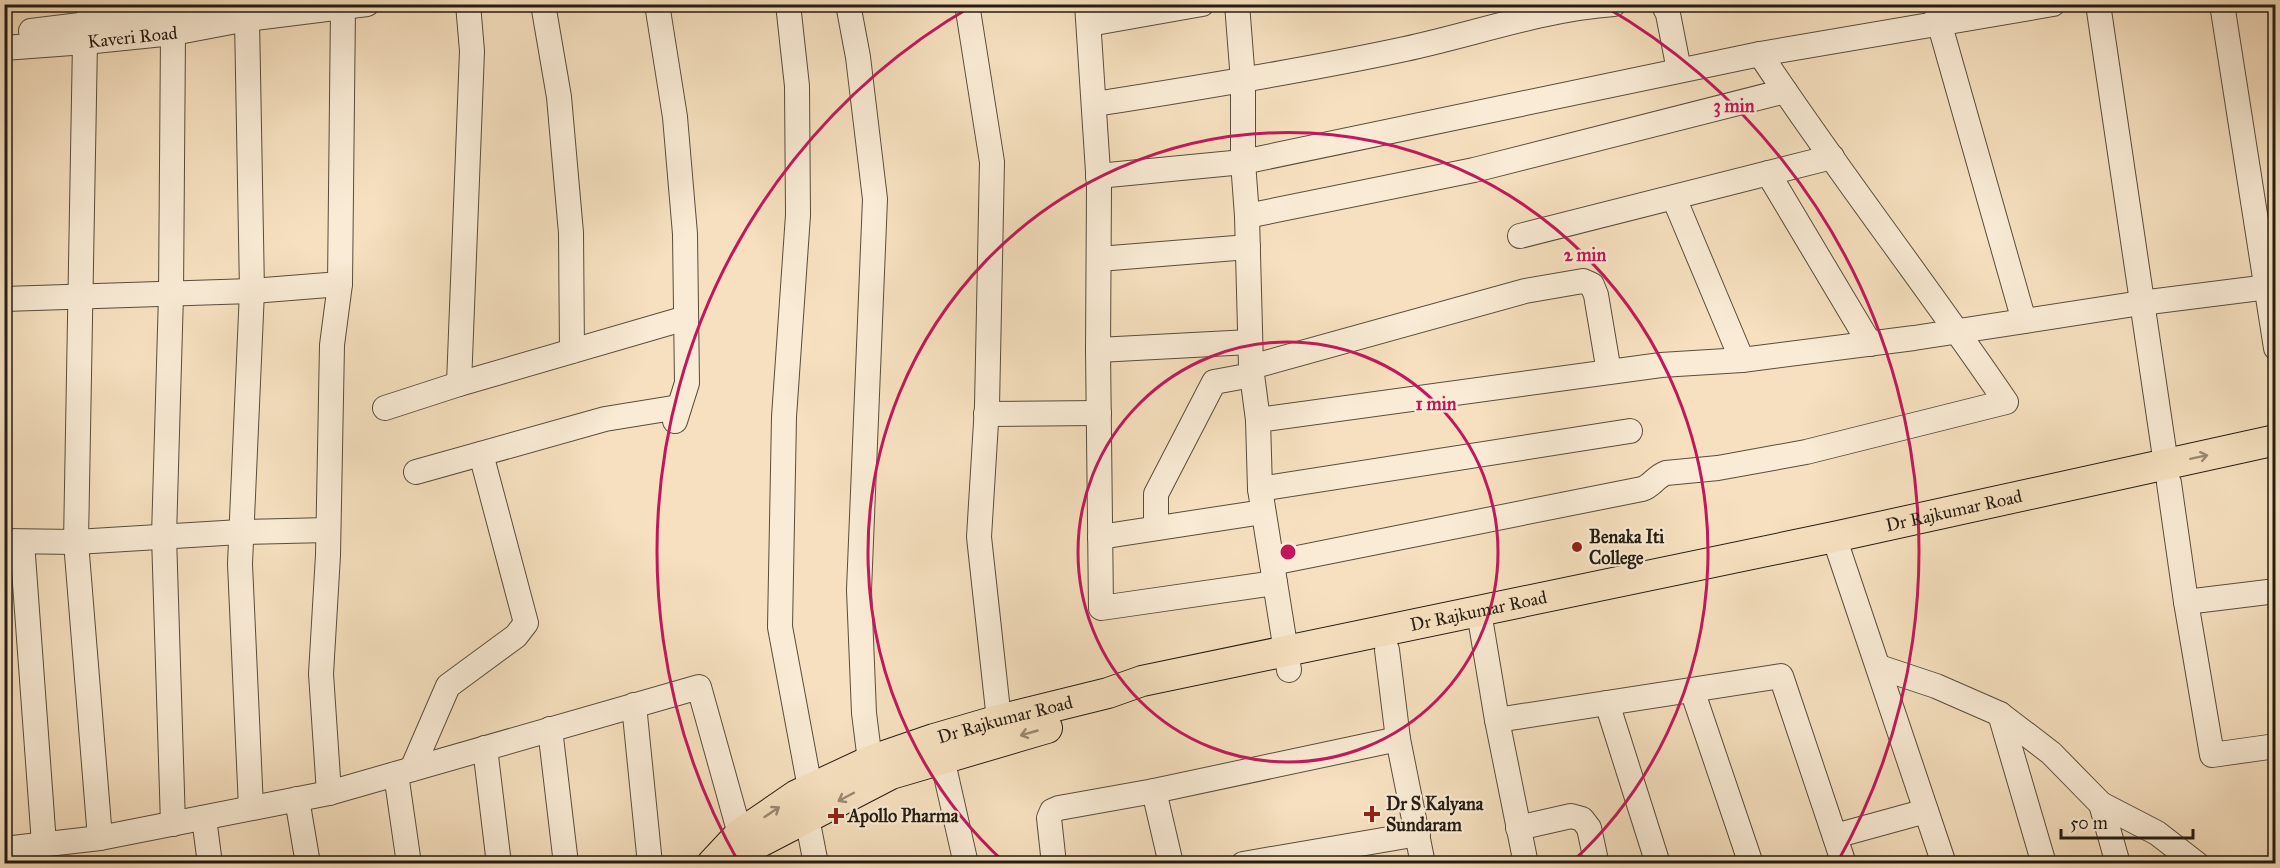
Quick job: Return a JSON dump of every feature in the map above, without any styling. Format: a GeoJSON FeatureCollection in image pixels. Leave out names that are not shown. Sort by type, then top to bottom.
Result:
{"type":"FeatureCollection","features":[{"type":"Feature","properties":{"kind":"main road","name":"Dr Rajkumar Road"},"geometry":{"type":"LineString","coordinates":[[2168,474],[2276,440]]}},
{"type":"Feature","properties":{"kind":"main road","name":"Dr Rajkumar Road"},"geometry":{"type":"LineString","coordinates":[[737,864],[754,845],[891,774],[1143,699],[1288,661],[2168,474],[2276,460]]}},
{"type":"Feature","properties":{"kind":"main road","name":"Dr Rajkumar Road"},"geometry":{"type":"LineString","coordinates":[[712,864],[740,834],[810,788],[870,761],[934,739],[1108,693],[1142,681],[1387,650],[1481,621]]}},
{"type":"Feature","properties":{"kind":"street","name":"Kaveri Road"},"geometry":{"type":"LineString","coordinates":[[4,33],[87,24],[171,24],[247,12],[367,4]]}},
{"type":"Feature","properties":{"kind":"street"},"geometry":{"type":"LineString","coordinates":[[459,384],[472,51],[468,4]]}},
{"type":"Feature","properties":{"kind":"street"},"geometry":{"type":"LineString","coordinates":[[543,4],[559,97],[570,222],[572,351]]}},
{"type":"Feature","properties":{"kind":"street"},"geometry":{"type":"LineString","coordinates":[[416,472],[605,419],[677,414],[687,383],[685,234],[675,117],[657,4]]}},
{"type":"Feature","properties":{"kind":"street"},"geometry":{"type":"LineString","coordinates":[[788,4],[797,86],[798,215],[784,417],[780,627],[810,788]]}},
{"type":"Feature","properties":{"kind":"street"},"geometry":{"type":"LineString","coordinates":[[848,4],[858,57],[875,199],[859,590],[864,713],[870,761]]}},
{"type":"Feature","properties":{"kind":"street"},"geometry":{"type":"LineString","coordinates":[[968,4],[992,162],[987,414],[979,537],[999,720]]}},
{"type":"Feature","properties":{"kind":"street"},"geometry":{"type":"LineString","coordinates":[[1202,4],[1088,14],[1098,176],[1101,608],[1273,573],[1642,489],[1648,487],[1659,475],[1666,473],[1718,468],[1806,452],[2006,402],[1760,54]]}},
{"type":"Feature","properties":{"kind":"street"},"geometry":{"type":"LineString","coordinates":[[1237,4],[1243,81],[1243,162],[1247,216],[1251,371],[1257,420],[1262,500],[1288,661]]}},
{"type":"Feature","properties":{"kind":"street"},"geometry":{"type":"LineString","coordinates":[[1095,104],[1243,81],[1407,49],[1579,7],[1614,4]]}},
{"type":"Feature","properties":{"kind":"street"},"geometry":{"type":"LineString","coordinates":[[1664,4],[1679,70]]}},
{"type":"Feature","properties":{"kind":"street"},"geometry":{"type":"LineString","coordinates":[[1098,176],[1243,162],[1760,54],[1937,13],[2053,4]]}},
{"type":"Feature","properties":{"kind":"street"},"geometry":{"type":"LineString","coordinates":[[2098,4],[2186,602],[2212,755],[2276,746]]}},
{"type":"Feature","properties":{"kind":"street"},"geometry":{"type":"LineString","coordinates":[[2222,4],[2271,286],[2276,348]]}},
{"type":"Feature","properties":{"kind":"street"},"geometry":{"type":"LineString","coordinates":[[329,793],[321,674],[328,530],[332,345],[340,284],[343,7]]}},
{"type":"Feature","properties":{"kind":"street"},"geometry":{"type":"LineString","coordinates":[[247,12],[252,291],[240,532],[251,808]]}},
{"type":"Feature","properties":{"kind":"street"},"geometry":{"type":"LineString","coordinates":[[1937,13],[2024,321]]}},
{"type":"Feature","properties":{"kind":"street","name":"Kaveri Road"},"geometry":{"type":"LineString","coordinates":[[4,48],[87,24]]}},
{"type":"Feature","properties":{"kind":"street"},"geometry":{"type":"LineString","coordinates":[[87,24],[76,542],[100,838]]}},
{"type":"Feature","properties":{"kind":"street"},"geometry":{"type":"LineString","coordinates":[[171,24],[171,295],[164,536],[173,824]]}},
{"type":"Feature","properties":{"kind":"street"},"geometry":{"type":"LineString","coordinates":[[1247,216],[1474,170],[1785,91]]}},
{"type":"Feature","properties":{"kind":"street"},"geometry":{"type":"LineString","coordinates":[[1521,236],[1832,157]]}},
{"type":"Feature","properties":{"kind":"street"},"geometry":{"type":"LineString","coordinates":[[1768,173],[1870,344]]}},
{"type":"Feature","properties":{"kind":"street"},"geometry":{"type":"LineString","coordinates":[[1674,198],[1742,360]]}},
{"type":"Feature","properties":{"kind":"street"},"geometry":{"type":"LineString","coordinates":[[1099,259],[1248,247]]}},
{"type":"Feature","properties":{"kind":"street"},"geometry":{"type":"LineString","coordinates":[[1156,528],[1156,494],[1214,382],[1525,291],[1583,281],[1592,285],[1596,294],[1609,372]]}},
{"type":"Feature","properties":{"kind":"street"},"geometry":{"type":"LineString","coordinates":[[4,299],[171,295],[340,284]]}},
{"type":"Feature","properties":{"kind":"street"},"geometry":{"type":"LineString","coordinates":[[1257,420],[1661,365],[1742,360],[1870,344],[2271,286]]}},
{"type":"Feature","properties":{"kind":"street"},"geometry":{"type":"LineString","coordinates":[[385,408],[686,318]]}},
{"type":"Feature","properties":{"kind":"street"},"geometry":{"type":"LineString","coordinates":[[1098,350],[1250,342]]}},
{"type":"Feature","properties":{"kind":"street"},"geometry":{"type":"LineString","coordinates":[[987,414],[1099,413]]}},
{"type":"Feature","properties":{"kind":"street"},"geometry":{"type":"LineString","coordinates":[[1100,537],[1156,528],[1262,500],[1630,431]]}},
{"type":"Feature","properties":{"kind":"street"},"geometry":{"type":"LineString","coordinates":[[409,864],[404,771],[448,686],[516,636],[526,623],[481,454]]}},
{"type":"Feature","properties":{"kind":"street"},"geometry":{"type":"LineString","coordinates":[[44,844],[13,542],[76,542],[240,532],[328,530]]}},
{"type":"Feature","properties":{"kind":"street"},"geometry":{"type":"LineString","coordinates":[[1837,546],[1944,864]]}},
{"type":"Feature","properties":{"kind":"street"},"geometry":{"type":"LineString","coordinates":[[2186,602],[2276,591]]}},
{"type":"Feature","properties":{"kind":"street"},"geometry":{"type":"LineString","coordinates":[[1481,621],[1497,720],[1526,864]]}},
{"type":"Feature","properties":{"kind":"street"},"geometry":{"type":"LineString","coordinates":[[1387,650],[1398,739],[1424,864]]}},
{"type":"Feature","properties":{"kind":"street"},"geometry":{"type":"LineString","coordinates":[[1879,667],[1936,686],[2000,714],[2051,753],[2101,804],[2157,833],[2197,864]]}},
{"type":"Feature","properties":{"kind":"street"},"geometry":{"type":"LineString","coordinates":[[1497,720],[1781,676],[1844,864]]}},
{"type":"Feature","properties":{"kind":"street"},"geometry":{"type":"LineString","coordinates":[[4,849],[100,838],[329,793],[699,687],[740,834]]}},
{"type":"Feature","properties":{"kind":"street"},"geometry":{"type":"LineString","coordinates":[[1692,690],[1751,864]]}},
{"type":"Feature","properties":{"kind":"street"},"geometry":{"type":"LineString","coordinates":[[1607,703],[1658,864]]}},
{"type":"Feature","properties":{"kind":"street"},"geometry":{"type":"LineString","coordinates":[[634,705],[650,864]]}},
{"type":"Feature","properties":{"kind":"street"},"geometry":{"type":"LineString","coordinates":[[2000,714],[2044,864]]}},
{"type":"Feature","properties":{"kind":"street"},"geometry":{"type":"LineString","coordinates":[[550,729],[567,864]]}},
{"type":"Feature","properties":{"kind":"street"},"geometry":{"type":"LineString","coordinates":[[1054,864],[1049,818],[1052,812],[1059,808],[1154,791],[1398,739]]}},
{"type":"Feature","properties":{"kind":"street"},"geometry":{"type":"LineString","coordinates":[[485,748],[499,864]]}},
{"type":"Feature","properties":{"kind":"street"},"geometry":{"type":"LineString","coordinates":[[942,758],[966,864]]}},
{"type":"Feature","properties":{"kind":"street"},"geometry":{"type":"LineString","coordinates":[[1154,791],[1171,864]]}},
{"type":"Feature","properties":{"kind":"street"},"geometry":{"type":"LineString","coordinates":[[297,799],[308,864]]}},
{"type":"Feature","properties":{"kind":"street"},"geometry":{"type":"LineString","coordinates":[[2101,804],[2118,864]]}},
{"type":"Feature","properties":{"kind":"street"},"geometry":{"type":"LineString","coordinates":[[1834,836],[1926,811]]}},
{"type":"Feature","properties":{"kind":"street"},"geometry":{"type":"LineString","coordinates":[[1518,828],[1571,816],[1582,819],[1589,828],[1594,856]]}},
{"type":"Feature","properties":{"kind":"street"},"geometry":{"type":"LineString","coordinates":[[204,818],[210,864]]}},
{"type":"Feature","properties":{"kind":"street"},"geometry":{"type":"LineString","coordinates":[[807,818],[816,864]]}},
{"type":"Feature","properties":{"kind":"street"},"geometry":{"type":"LineString","coordinates":[[1243,864],[1418,834]]}},
{"type":"Feature","properties":{"kind":"place","name":"Benaka Iti College"},"geometry":{"type":"Point","coordinates":[1577,547]}},
{"type":"Feature","properties":{"kind":"place","name":"Dr S Kalyana Sundaram"},"geometry":{"type":"Point","coordinates":[1372,814]}},
{"type":"Feature","properties":{"kind":"place","name":"Apollo Pharma"},"geometry":{"type":"Point","coordinates":[836,816]}}]}
